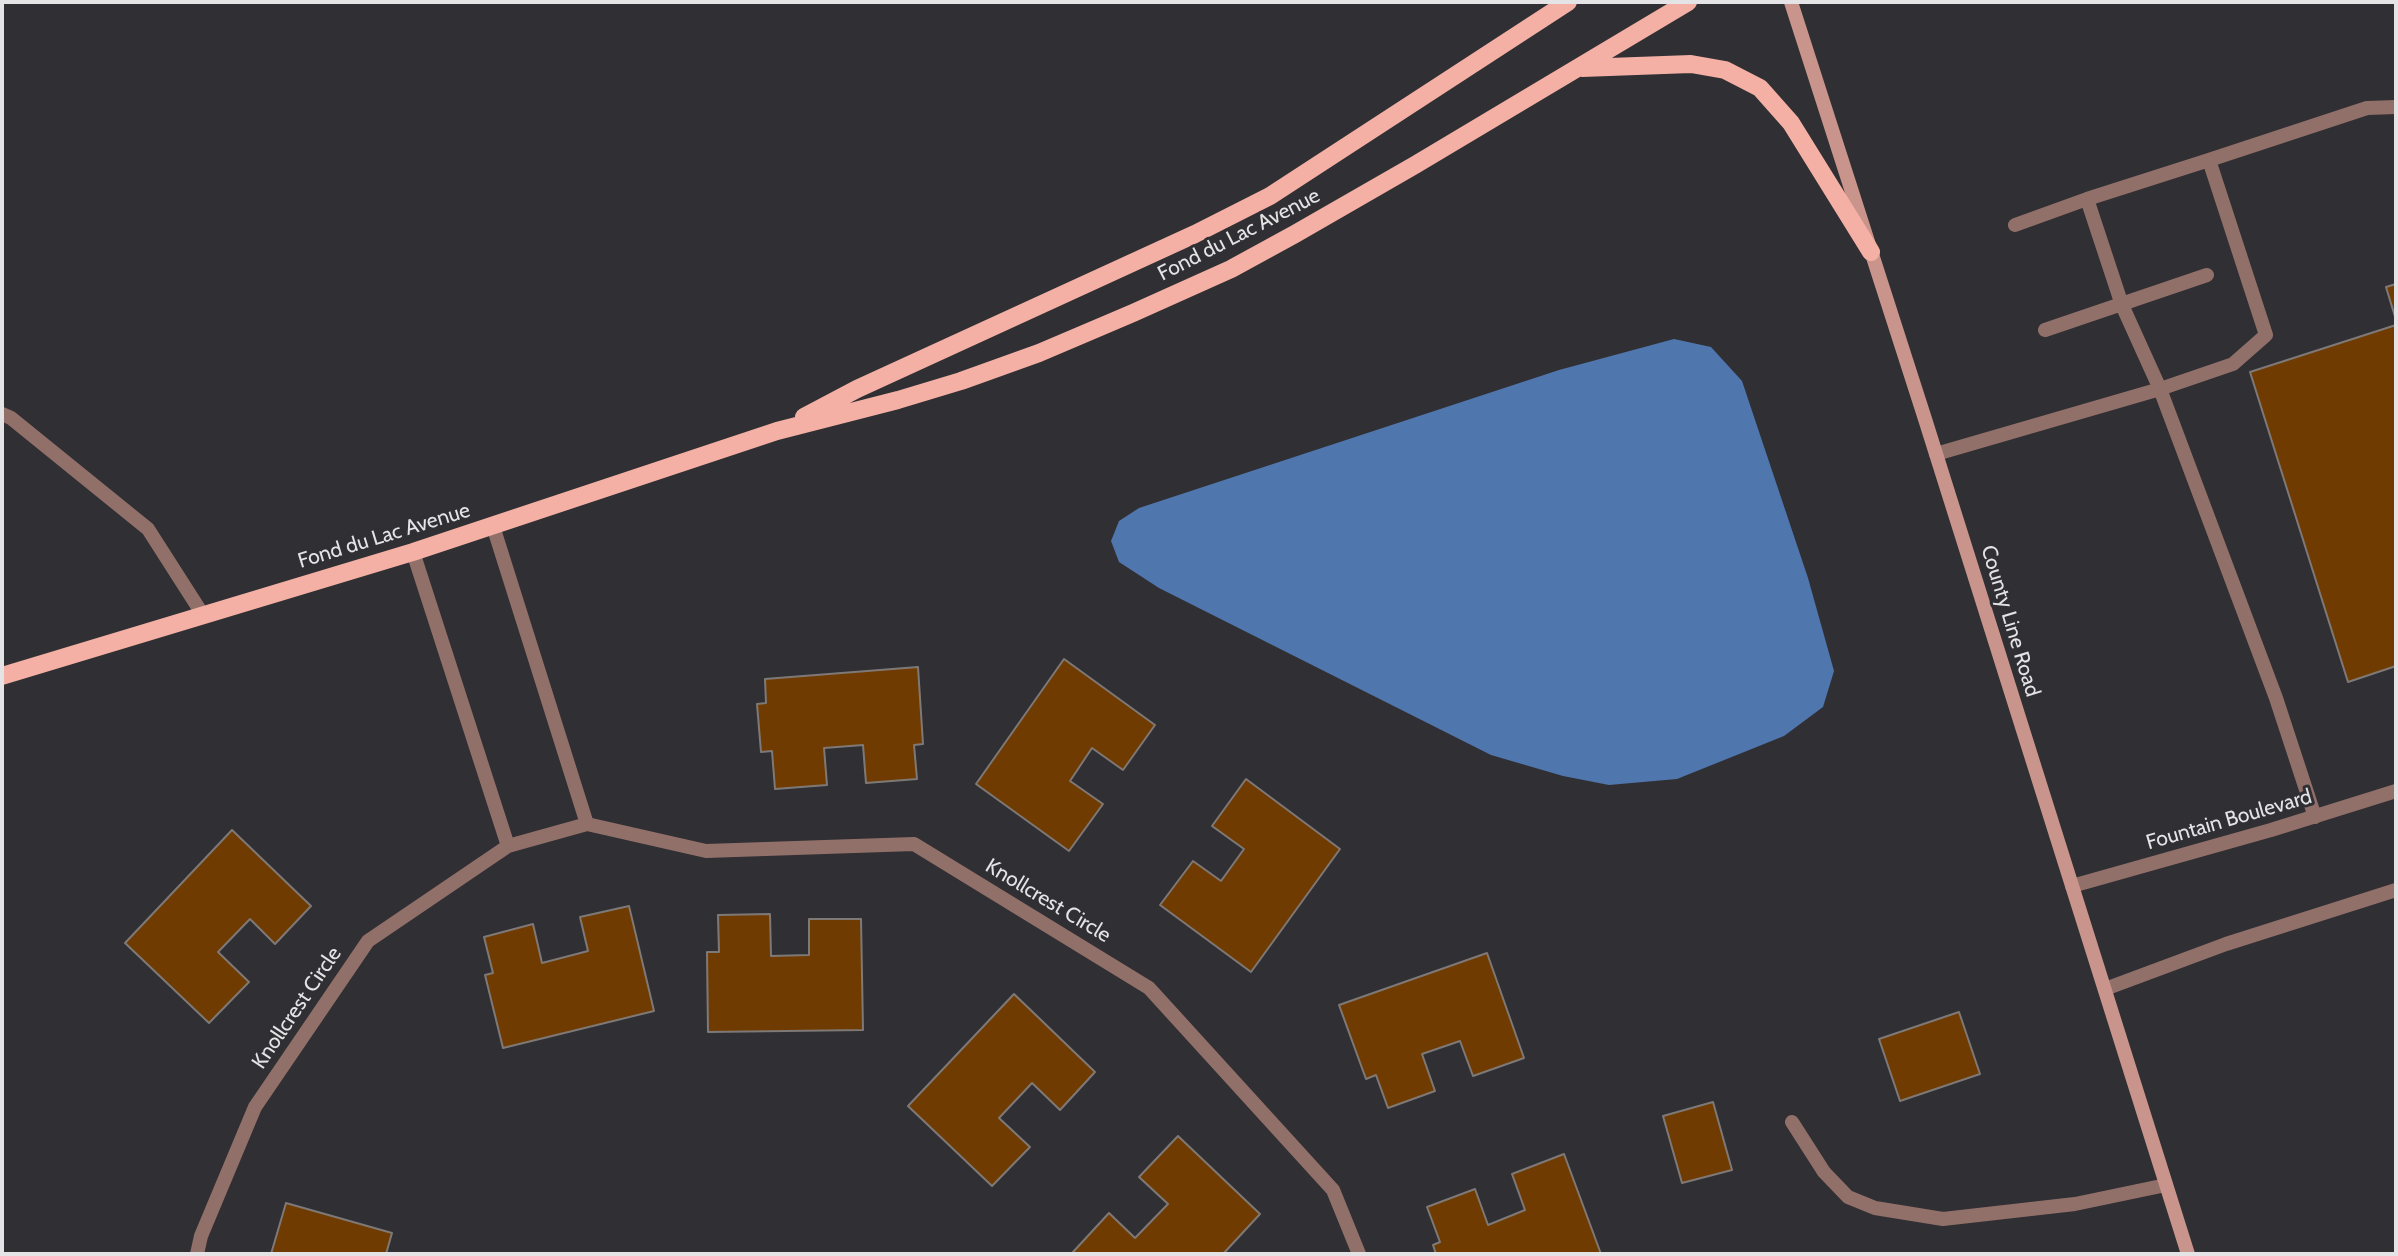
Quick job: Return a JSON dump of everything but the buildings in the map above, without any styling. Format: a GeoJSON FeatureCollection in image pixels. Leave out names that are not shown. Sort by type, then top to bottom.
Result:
{"type":"FeatureCollection","features":[{"type":"Feature","properties":{"kind":"main road","name":"Fond du Lac Avenue"},"geometry":{"type":"LineString","coordinates":[[776,431],[857,389],[1195,234],[1270,196],[1568,2]]}},
{"type":"Feature","properties":{"kind":"main road","name":"Fond du Lac Avenue"},"geometry":{"type":"LineString","coordinates":[[2,676],[413,552],[776,431],[898,400],[1039,353],[1231,269],[1578,69],[1688,2]]}},
{"type":"Feature","properties":{"kind":"main road","name":"County Line Road"},"geometry":{"type":"LineString","coordinates":[[1791,2],[2188,1254]]}},
{"type":"Feature","properties":{"kind":"main road"},"geometry":{"type":"LineString","coordinates":[[1578,69],[1691,64],[1725,70],[1760,88],[1791,123],[1871,252]]}},
{"type":"Feature","properties":{"kind":"street"},"geometry":{"type":"LineString","coordinates":[[2015,225],[2367,108],[2396,107]]}},
{"type":"Feature","properties":{"kind":"street"},"geometry":{"type":"LineString","coordinates":[[1936,454],[2160,389],[2233,364],[2266,335],[2209,160]]}},
{"type":"Feature","properties":{"kind":"street"},"geometry":{"type":"LineString","coordinates":[[2087,199],[2122,305],[2160,389],[2276,698],[2315,817]]}},
{"type":"Feature","properties":{"kind":"street"},"geometry":{"type":"LineString","coordinates":[[2045,330],[2207,275]]}},
{"type":"Feature","properties":{"kind":"street"},"geometry":{"type":"LineString","coordinates":[[2,414],[11,418],[148,529],[203,615]]}},
{"type":"Feature","properties":{"kind":"street"},"geometry":{"type":"LineString","coordinates":[[493,526],[587,824]]}},
{"type":"Feature","properties":{"kind":"street"},"geometry":{"type":"LineString","coordinates":[[413,552],[508,846]]}},
{"type":"Feature","properties":{"kind":"street","name":"Fountain Boulevard"},"geometry":{"type":"LineString","coordinates":[[2072,886],[2315,817],[2396,791]]}},
{"type":"Feature","properties":{"kind":"street","name":"Knollcrest Circle"},"geometry":{"type":"LineString","coordinates":[[197,1254],[201,1236],[256,1107],[368,941],[508,846],[587,824],[706,851],[914,844],[1149,988],[1333,1190],[1359,1254]]}},
{"type":"Feature","properties":{"kind":"street"},"geometry":{"type":"LineString","coordinates":[[2105,989],[2225,944],[2396,890]]}},
{"type":"Feature","properties":{"kind":"street"},"geometry":{"type":"LineString","coordinates":[[1792,1122],[1824,1171],[1848,1197],[1875,1208],[1943,1219],[2075,1204],[2166,1185]]}},
{"type":"Feature","properties":{"kind":"water"},"geometry":{"type":"Polygon","coordinates":[[[1674,339],[1711,347],[1742,381],[1808,578],[1834,671],[1823,707],[1784,736],[1677,779],[1609,785],[1563,776],[1491,755],[1159,588],[1119,562],[1111,541],[1119,521],[1139,508],[1559,370],[1674,339]]]}}]}
